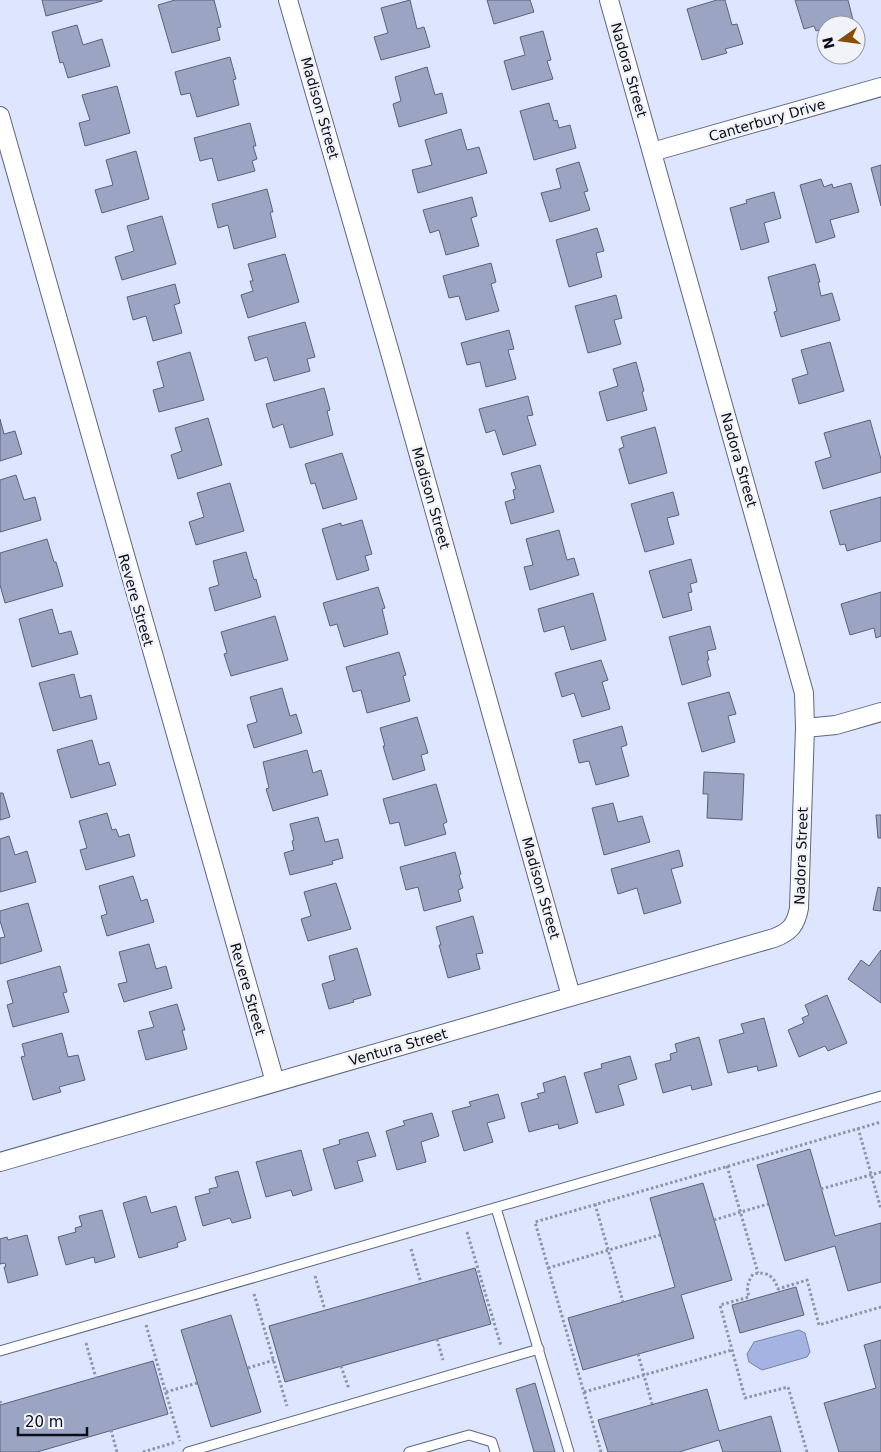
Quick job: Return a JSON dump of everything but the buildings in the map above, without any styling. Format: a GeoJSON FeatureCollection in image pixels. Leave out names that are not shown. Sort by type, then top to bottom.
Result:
{"type":"FeatureCollection","features":[{"type":"Feature","properties":{"kind":"street","name":"Madison Street"},"geometry":{"type":"LineString","coordinates":[[288,0],[571,996]]}},
{"type":"Feature","properties":{"kind":"street","name":"Nadora Street"},"geometry":{"type":"LineString","coordinates":[[609,0],[804,693],[805,728],[799,908],[793,927]]}},
{"type":"Feature","properties":{"kind":"street","name":"Canterbury Drive"},"geometry":{"type":"LineString","coordinates":[[652,152],[881,88]]}},
{"type":"Feature","properties":{"kind":"street","name":"Revere Street"},"geometry":{"type":"LineString","coordinates":[[0,116],[275,1082]]}},
{"type":"Feature","properties":{"kind":"street"},"geometry":{"type":"LineString","coordinates":[[805,728],[836,725],[881,712]]}},
{"type":"Feature","properties":{"kind":"street","name":"Ventura Street"},"geometry":{"type":"LineString","coordinates":[[0,1162],[774,938],[793,927]]}},
{"type":"Feature","properties":{"kind":"lane"},"geometry":{"type":"LineString","coordinates":[[0,1351],[881,1096]]}},
{"type":"Feature","properties":{"kind":"lane"},"geometry":{"type":"LineString","coordinates":[[496,1208],[569,1452]]}},
{"type":"Feature","properties":{"kind":"lane"},"geometry":{"type":"LineString","coordinates":[[188,1452],[539,1348]]}},
{"type":"Feature","properties":{"kind":"lane"},"geometry":{"type":"LineString","coordinates":[[409,1452],[469,1435],[492,1442],[495,1452]]}},
{"type":"Feature","properties":{"kind":"path"},"geometry":{"type":"LineString","coordinates":[[601,1452],[535,1222],[881,1122]]}},
{"type":"Feature","properties":{"kind":"path"},"geometry":{"type":"LineString","coordinates":[[858,1128],[881,1209]]}},
{"type":"Feature","properties":{"kind":"path"},"geometry":{"type":"LineString","coordinates":[[726,1166],[758,1273]]}},
{"type":"Feature","properties":{"kind":"path"},"geometry":{"type":"LineString","coordinates":[[821,1189],[881,1172]]}},
{"type":"Feature","properties":{"kind":"path"},"geometry":{"type":"LineString","coordinates":[[595,1204],[623,1302]]}},
{"type":"Feature","properties":{"kind":"path"},"geometry":{"type":"LineString","coordinates":[[714,1220],[768,1204]]}},
{"type":"Feature","properties":{"kind":"path"},"geometry":{"type":"LineString","coordinates":[[467,1232],[502,1348],[493,1350]]}},
{"type":"Feature","properties":{"kind":"path"},"geometry":{"type":"LineString","coordinates":[[548,1268],[660,1236]]}},
{"type":"Feature","properties":{"kind":"path"},"geometry":{"type":"LineString","coordinates":[[411,1249],[421,1283]]}},
{"type":"Feature","properties":{"kind":"path"},"geometry":{"type":"LineString","coordinates":[[807,1452],[788,1386],[745,1398],[720,1305],[749,1297],[747,1290],[748,1282],[753,1274],[758,1273],[772,1276],[776,1280],[778,1288],[807,1280],[819,1325],[881,1307]]}},
{"type":"Feature","properties":{"kind":"path"},"geometry":{"type":"LineString","coordinates":[[316,1276],[325,1310]]}},
{"type":"Feature","properties":{"kind":"path"},"geometry":{"type":"LineString","coordinates":[[254,1294],[288,1410]]}},
{"type":"Feature","properties":{"kind":"path"},"geometry":{"type":"LineString","coordinates":[[146,1325],[180,1441]]}},
{"type":"Feature","properties":{"kind":"path"},"geometry":{"type":"LineString","coordinates":[[437,1339],[444,1364]]}},
{"type":"Feature","properties":{"kind":"path"},"geometry":{"type":"LineString","coordinates":[[86,1343],[96,1378]]}},
{"type":"Feature","properties":{"kind":"path"},"geometry":{"type":"LineString","coordinates":[[584,1392],[732,1350]]}},
{"type":"Feature","properties":{"kind":"path"},"geometry":{"type":"LineString","coordinates":[[638,1354],[652,1404]]}},
{"type":"Feature","properties":{"kind":"path"},"geometry":{"type":"LineString","coordinates":[[248,1368],[274,1360]]}},
{"type":"Feature","properties":{"kind":"path"},"geometry":{"type":"LineString","coordinates":[[342,1366],[350,1392]]}},
{"type":"Feature","properties":{"kind":"path"},"geometry":{"type":"LineString","coordinates":[[166,1392],[197,1383]]}},
{"type":"Feature","properties":{"kind":"path"},"geometry":{"type":"LineString","coordinates":[[112,1430],[117,1452]]}},
{"type":"Feature","properties":{"kind":"path"},"geometry":{"type":"LineString","coordinates":[[143,1452],[189,1439]]}},
{"type":"Feature","properties":{"kind":"water"},"geometry":{"type":"Polygon","coordinates":[[[799,1330],[805,1333],[810,1352],[807,1357],[762,1370],[749,1362],[747,1354],[754,1342],[799,1330]]]}}]}
